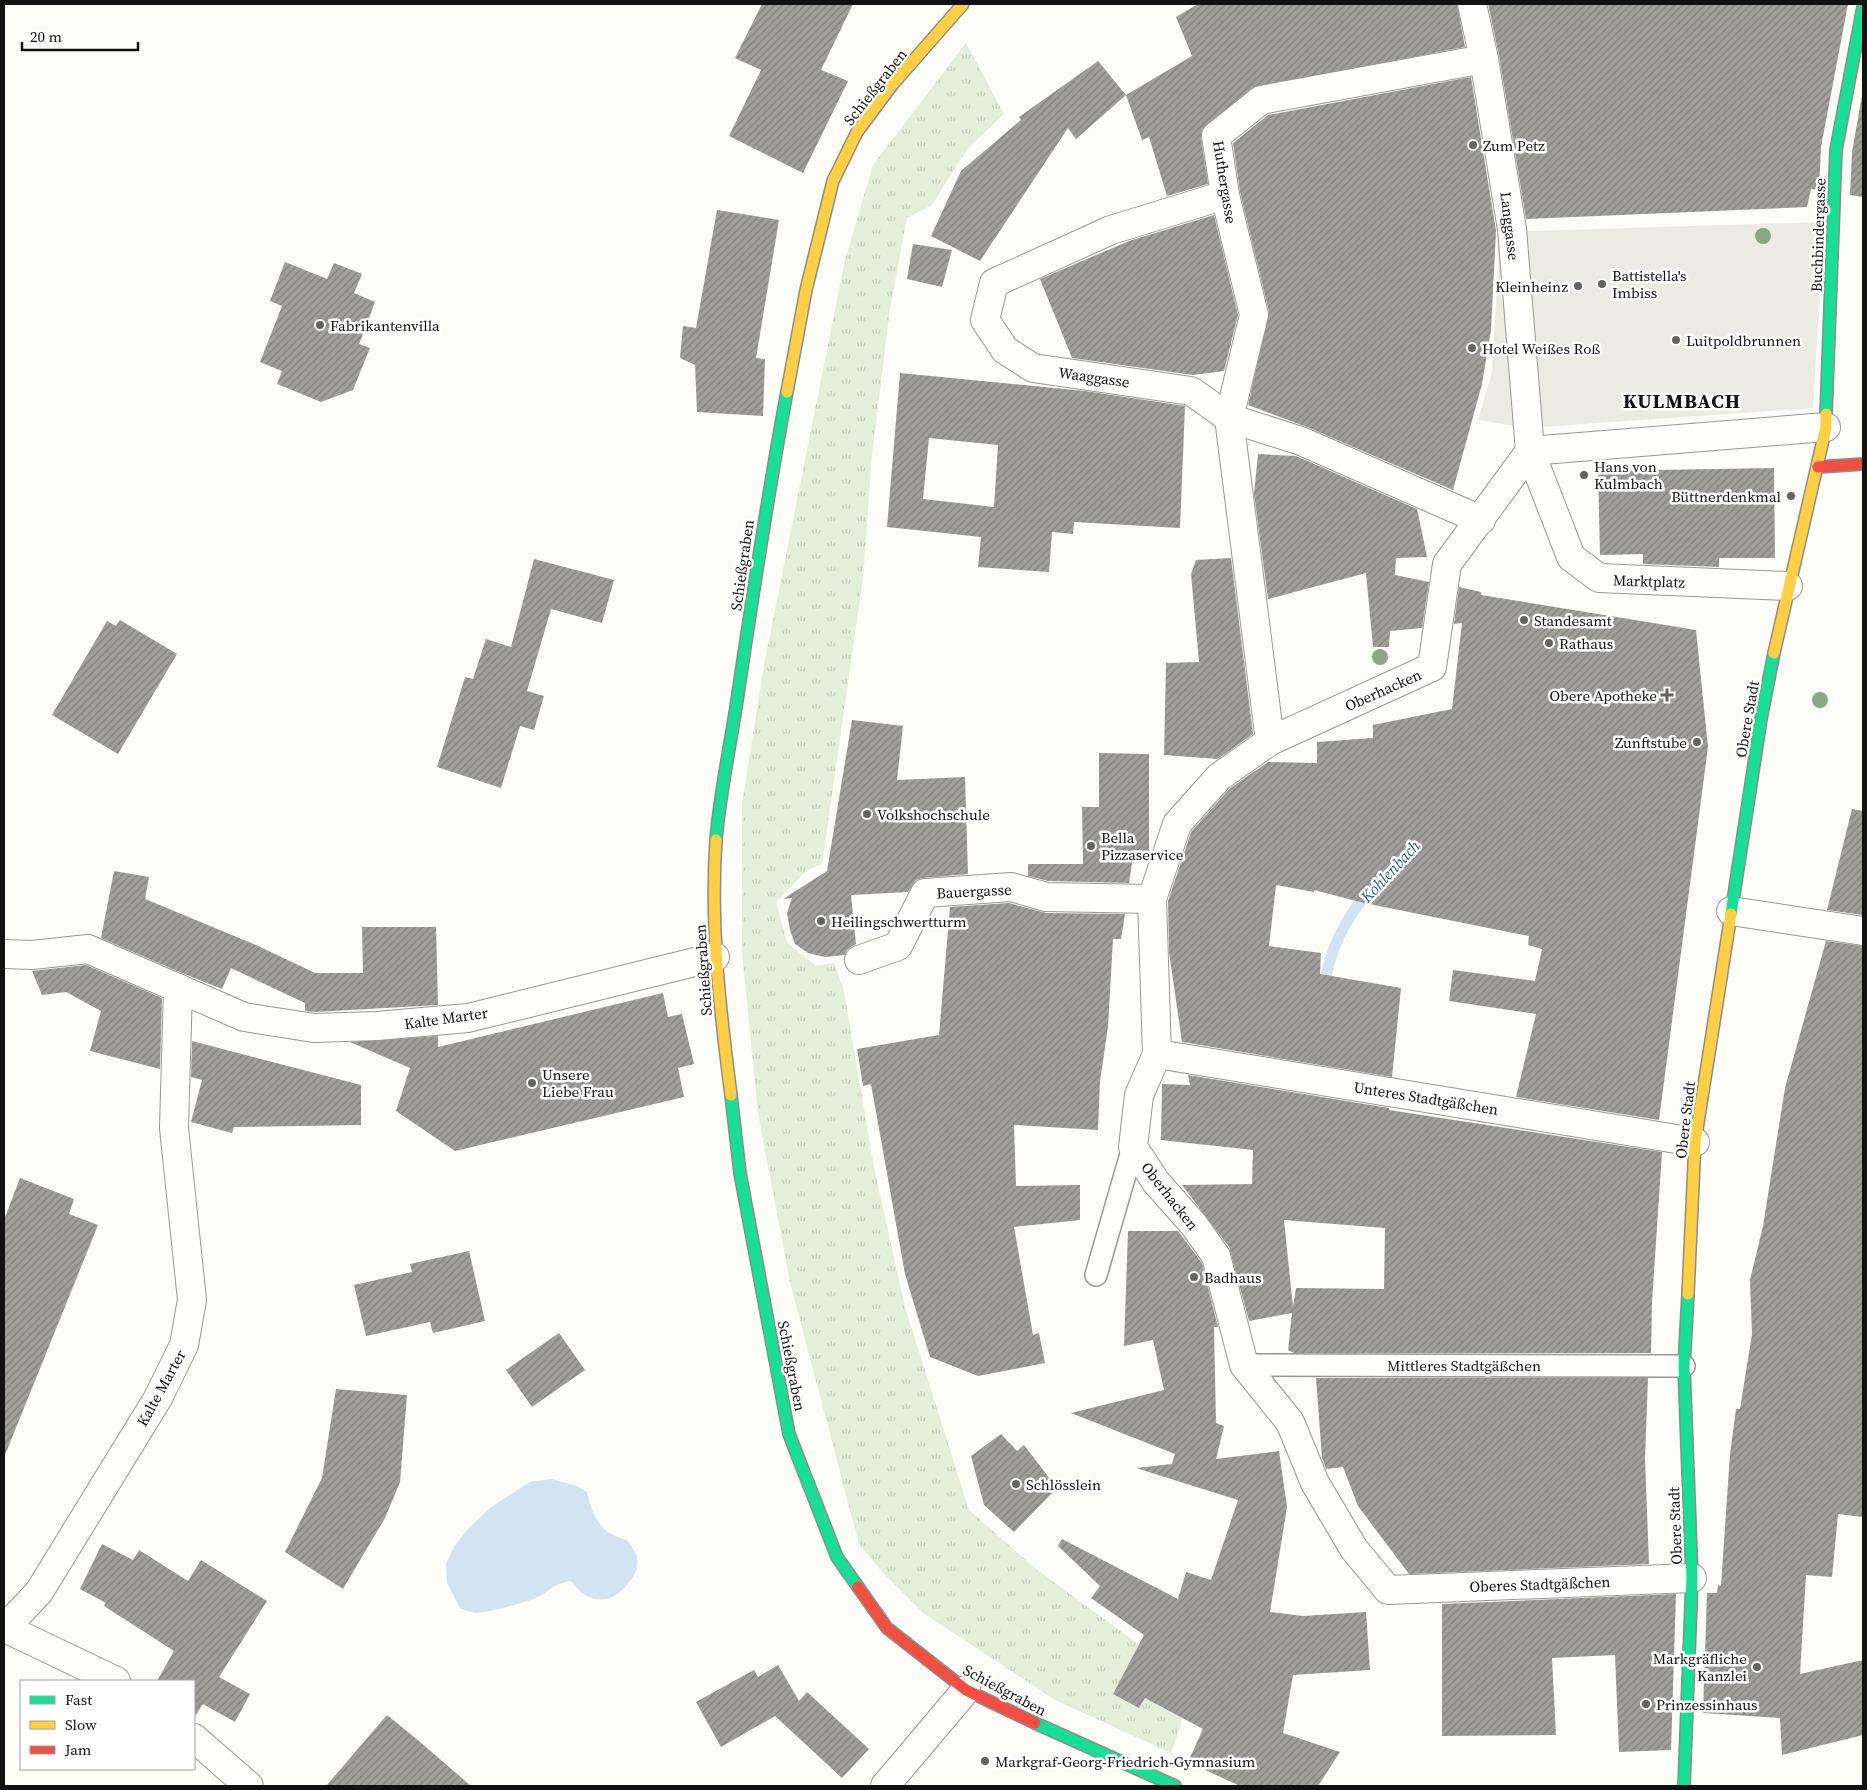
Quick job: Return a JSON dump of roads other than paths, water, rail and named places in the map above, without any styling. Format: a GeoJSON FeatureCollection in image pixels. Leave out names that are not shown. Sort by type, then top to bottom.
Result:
{"type":"FeatureCollection","features":[{"type":"Feature","properties":{"kind":"street","name":"Schießgraben"},"geometry":{"type":"LineString","coordinates":[[963,4],[892,84],[857,132],[833,181],[806,290],[767,495],[736,706],[719,801],[714,872],[715,957],[740,1173],[789,1434],[837,1557],[887,1628],[966,1690],[1086,1748],[1175,1786]]}},
{"type":"Feature","properties":{"kind":"street","name":"Langgasse"},"geometry":{"type":"LineString","coordinates":[[1472,4],[1484,59],[1512,229],[1530,451]]}},
{"type":"Feature","properties":{"kind":"street","name":"Buchbindergasse"},"geometry":{"type":"LineString","coordinates":[[1818,467],[1826,427],[1836,150],[1863,7]]}},
{"type":"Feature","properties":{"kind":"street","name":"Huthergasse"},"geometry":{"type":"LineString","coordinates":[[1229,418],[1254,315],[1225,196],[1216,136],[1261,100],[1484,59]]}},
{"type":"Feature","properties":{"kind":"street","name":"Waaggasse"},"geometry":{"type":"LineString","coordinates":[[1225,196],[1111,230],[994,283],[985,320],[1005,350],[1033,368],[1191,391],[1229,418],[1301,441],[1481,520]]}},
{"type":"Feature","properties":{"kind":"street"},"geometry":{"type":"LineString","coordinates":[[1229,418],[1270,741]]}},
{"type":"Feature","properties":{"kind":"street"},"geometry":{"type":"LineString","coordinates":[[1481,520],[1530,451],[1826,427]]}},
{"type":"Feature","properties":{"kind":"street","name":"Marktplatz"},"geometry":{"type":"LineString","coordinates":[[1530,451],[1571,557],[1599,578],[1788,586]]}},
{"type":"Feature","properties":{"kind":"street"},"geometry":{"type":"LineString","coordinates":[[1818,467],[1863,464]]}},
{"type":"Feature","properties":{"kind":"street","name":"Obere Stadt"},"geometry":{"type":"LineString","coordinates":[[1684,1786],[1692,1578],[1684,1366],[1695,1142],[1761,719],[1788,586],[1818,467]]}},
{"type":"Feature","properties":{"kind":"street","name":"Oberhacken"},"geometry":{"type":"LineString","coordinates":[[1388,1590],[1354,1548],[1320,1491],[1290,1422],[1244,1365],[1216,1256],[1194,1225],[1156,1182],[1133,1147],[1139,1095],[1157,1054],[1152,899],[1177,824],[1219,777],[1270,741],[1432,667],[1447,564],[1481,520]]}},
{"type":"Feature","properties":{"kind":"street","name":"Bauergasse"},"geometry":{"type":"LineString","coordinates":[[860,960],[898,946],[925,893],[1011,887],[1046,897],[1152,899]]}},
{"type":"Feature","properties":{"kind":"street"},"geometry":{"type":"LineString","coordinates":[[1731,911],[1863,931]]}},
{"type":"Feature","properties":{"kind":"street","name":"Kalte Marter"},"geometry":{"type":"LineString","coordinates":[[4,954],[32,955],[88,949],[244,1017],[314,1028],[377,1026],[468,1018],[715,957]]}},
{"type":"Feature","properties":{"kind":"street","name":"Kalte Marter"},"geometry":{"type":"LineString","coordinates":[[5,1628],[39,1592],[158,1398],[184,1346],[192,1300],[174,1128],[178,988]]}},
{"type":"Feature","properties":{"kind":"street","name":"Unteres Stadtgäßchen"},"geometry":{"type":"LineString","coordinates":[[1157,1054],[1695,1142]]}},
{"type":"Feature","properties":{"kind":"street","name":"Oberes Stadtgäßchen"},"geometry":{"type":"LineString","coordinates":[[1388,1590],[1692,1578]]}},
{"type":"Feature","properties":{"kind":"street"},"geometry":{"type":"LineString","coordinates":[[5,1628],[114,1680]]}},
{"type":"Feature","properties":{"kind":"street"},"geometry":{"type":"LineString","coordinates":[[885,1786],[966,1690]]}},
{"type":"Feature","properties":{"kind":"street"},"geometry":{"type":"LineString","coordinates":[[195,1739],[249,1786]]}},
{"type":"Feature","properties":{"kind":"lane"},"geometry":{"type":"LineString","coordinates":[[1096,1276],[1133,1147]]}},
{"type":"Feature","properties":{"kind":"lane","name":"Mittleres Stadtgäßchen"},"geometry":{"type":"LineString","coordinates":[[1244,1365],[1684,1366]]}},
{"type":"Feature","properties":{"kind":"water"},"geometry":{"type":"Polygon","coordinates":[[[551,1479],[575,1485],[587,1492],[595,1517],[604,1529],[627,1540],[637,1557],[637,1569],[631,1579],[619,1593],[605,1599],[597,1599],[583,1594],[571,1581],[557,1585],[540,1596],[518,1604],[480,1613],[460,1608],[447,1583],[446,1564],[454,1547],[468,1529],[490,1508],[530,1482],[551,1479]]]}},
{"type":"Feature","properties":{"kind":"waterway","name":"Kohlenbach"},"geometry":{"type":"LineString","coordinates":[[1324,989],[1329,963],[1345,924],[1369,892]]}},
{"type":"Feature","properties":{"kind":"place","name":"Zum Petz"},"geometry":{"type":"Point","coordinates":[1473,145]}},
{"type":"Feature","properties":{"kind":"place","name":"Battistella's Imbiss"},"geometry":{"type":"Point","coordinates":[1602,284]}},
{"type":"Feature","properties":{"kind":"place","name":"Kleinheinz"},"geometry":{"type":"Point","coordinates":[1578,286]}},
{"type":"Feature","properties":{"kind":"place","name":"Fabrikantenvilla"},"geometry":{"type":"Point","coordinates":[320,325]}},
{"type":"Feature","properties":{"kind":"place","name":"Luitpoldbrunnen"},"geometry":{"type":"Point","coordinates":[1676,340]}},
{"type":"Feature","properties":{"kind":"place","name":"Hotel Weißes Roß"},"geometry":{"type":"Point","coordinates":[1472,348]}},
{"type":"Feature","properties":{"kind":"place","name":"Hans von Kulmbach"},"geometry":{"type":"Point","coordinates":[1584,475]}},
{"type":"Feature","properties":{"kind":"place","name":"Büttnerdenkmal"},"geometry":{"type":"Point","coordinates":[1791,496]}},
{"type":"Feature","properties":{"kind":"place","name":"Standesamt"},"geometry":{"type":"Point","coordinates":[1524,620]}},
{"type":"Feature","properties":{"kind":"place","name":"Rathaus"},"geometry":{"type":"Point","coordinates":[1549,643]}},
{"type":"Feature","properties":{"kind":"place","name":"Obere Apotheke"},"geometry":{"type":"Point","coordinates":[1667,695]}},
{"type":"Feature","properties":{"kind":"place","name":"Zunftstube"},"geometry":{"type":"Point","coordinates":[1697,742]}},
{"type":"Feature","properties":{"kind":"place","name":"Volkshochschule"},"geometry":{"type":"Point","coordinates":[867,814]}},
{"type":"Feature","properties":{"kind":"place","name":"Bella Pizzaservice"},"geometry":{"type":"Point","coordinates":[1091,846]}},
{"type":"Feature","properties":{"kind":"place","name":"Heilingschwertturm"},"geometry":{"type":"Point","coordinates":[821,921]}},
{"type":"Feature","properties":{"kind":"place","name":"Unsere Liebe Frau"},"geometry":{"type":"Point","coordinates":[532,1083]}},
{"type":"Feature","properties":{"kind":"place","name":"Badhaus"},"geometry":{"type":"Point","coordinates":[1194,1277]}},
{"type":"Feature","properties":{"kind":"place","name":"Schlösslein"},"geometry":{"type":"Point","coordinates":[1016,1484]}},
{"type":"Feature","properties":{"kind":"place","name":"Markgräfliche Kanzlei"},"geometry":{"type":"Point","coordinates":[1757,1667]}},
{"type":"Feature","properties":{"kind":"place","name":"Prinzessinhaus"},"geometry":{"type":"Point","coordinates":[1646,1704]}},
{"type":"Feature","properties":{"kind":"place","name":"Markgraf-Georg-Friedrich-Gymnasium"},"geometry":{"type":"Point","coordinates":[985,1761]}},
{"type":"Feature","properties":{"kind":"district","name":"KULMBACH"},"geometry":{"type":"Point","coordinates":[1682,401]}}]}
